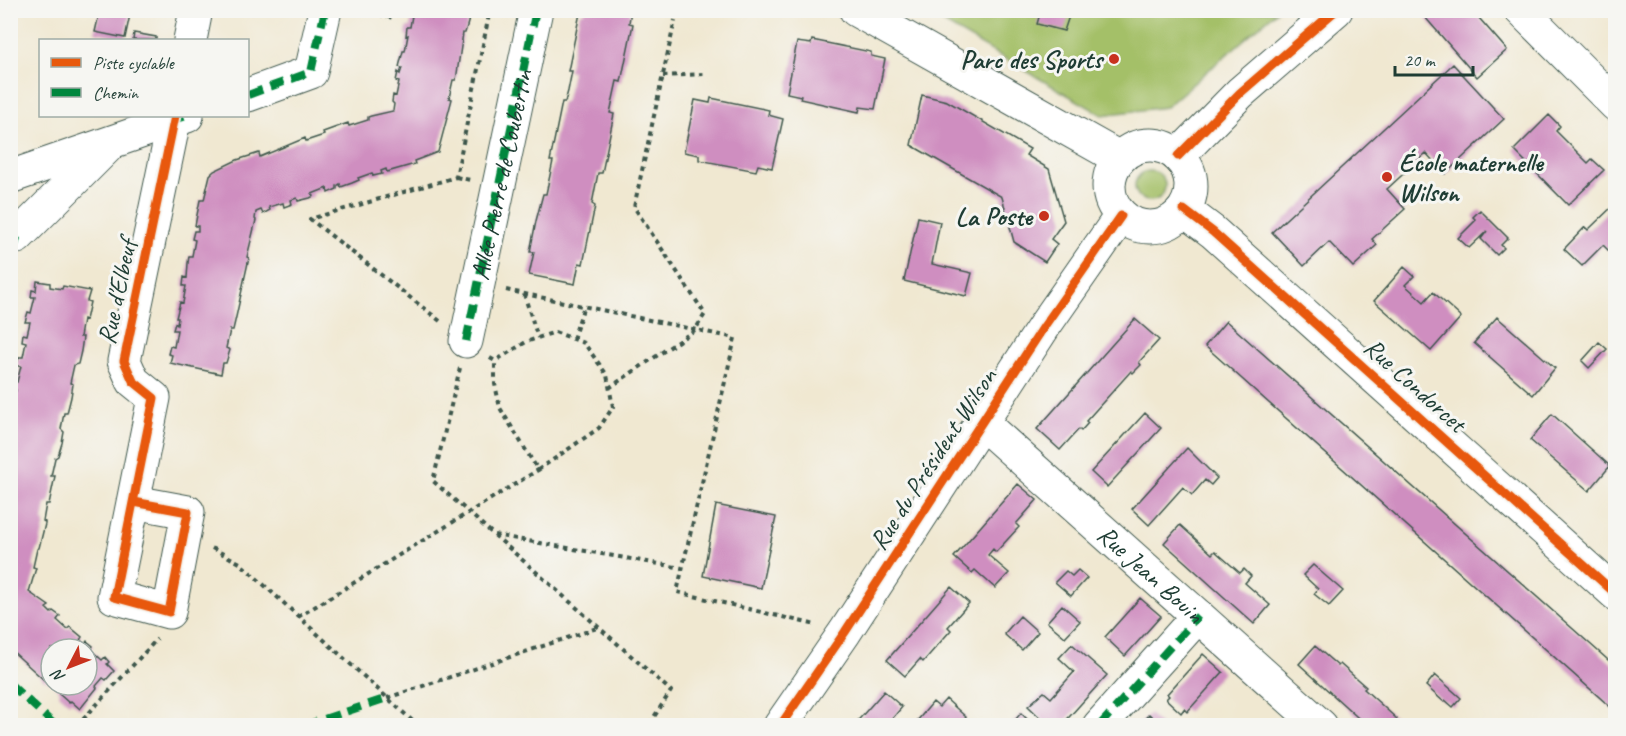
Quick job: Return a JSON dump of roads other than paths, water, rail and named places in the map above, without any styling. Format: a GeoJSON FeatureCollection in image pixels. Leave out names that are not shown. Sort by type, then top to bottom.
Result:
{"type":"FeatureCollection","features":[{"type":"Feature","properties":{"kind":"street"},"geometry":{"type":"LineString","coordinates":[[190,39],[196,10]]}},
{"type":"Feature","properties":{"kind":"street"},"geometry":{"type":"LineString","coordinates":[[249,94],[311,72],[324,10]]}},
{"type":"Feature","properties":{"kind":"street","name":"Allée Pierre de Coubertin"},"geometry":{"type":"LineString","coordinates":[[466,341],[536,10]]}},
{"type":"Feature","properties":{"kind":"street"},"geometry":{"type":"LineString","coordinates":[[856,10],[1119,158]]}},
{"type":"Feature","properties":{"kind":"street"},"geometry":{"type":"LineString","coordinates":[[1178,156],[1240,93],[1336,10]]}},
{"type":"Feature","properties":{"kind":"street"},"geometry":{"type":"LineString","coordinates":[[1521,10],[1616,105]]}},
{"type":"Feature","properties":{"kind":"street"},"geometry":{"type":"LineString","coordinates":[[10,177],[178,117]]}},
{"type":"Feature","properties":{"kind":"street","name":"Rue d'Elbeuf"},"geometry":{"type":"LineString","coordinates":[[134,502],[154,398],[133,381],[124,362],[178,117]]}},
{"type":"Feature","properties":{"kind":"street"},"geometry":{"type":"LineString","coordinates":[[10,231],[17,237],[112,141]]}},
{"type":"Feature","properties":{"kind":"street"},"geometry":{"type":"LineString","coordinates":[[1148,145],[1167,148],[1178,156],[1186,165],[1192,188],[1184,210],[1174,220],[1161,226],[1147,228],[1133,224],[1121,216],[1113,206],[1108,181],[1119,158],[1130,150],[1148,145]]}},
{"type":"Feature","properties":{"kind":"street","name":"Rue Condorcet"},"geometry":{"type":"LineString","coordinates":[[1184,210],[1213,232],[1616,594]]}},
{"type":"Feature","properties":{"kind":"street","name":"Rue du Président Wilson"},"geometry":{"type":"LineString","coordinates":[[780,726],[845,632],[1045,325],[1121,216]]}},
{"type":"Feature","properties":{"kind":"street","name":"Rue Jean Bouin"},"geometry":{"type":"LineString","coordinates":[[981,422],[1321,726]]}},
{"type":"Feature","properties":{"kind":"street"},"geometry":{"type":"LineString","coordinates":[[134,502],[188,512],[169,612],[114,597],[134,502]]}},
{"type":"Feature","properties":{"kind":"street"},"geometry":{"type":"LineString","coordinates":[[1100,726],[1198,616]]}},
{"type":"Feature","properties":{"kind":"place","name":"Parc des Sports"},"geometry":{"type":"Point","coordinates":[1114,59]}},
{"type":"Feature","properties":{"kind":"place","name":"École maternelle Wilson"},"geometry":{"type":"Point","coordinates":[1387,177]}},
{"type":"Feature","properties":{"kind":"place","name":"La Poste"},"geometry":{"type":"Point","coordinates":[1044,216]}}]}
